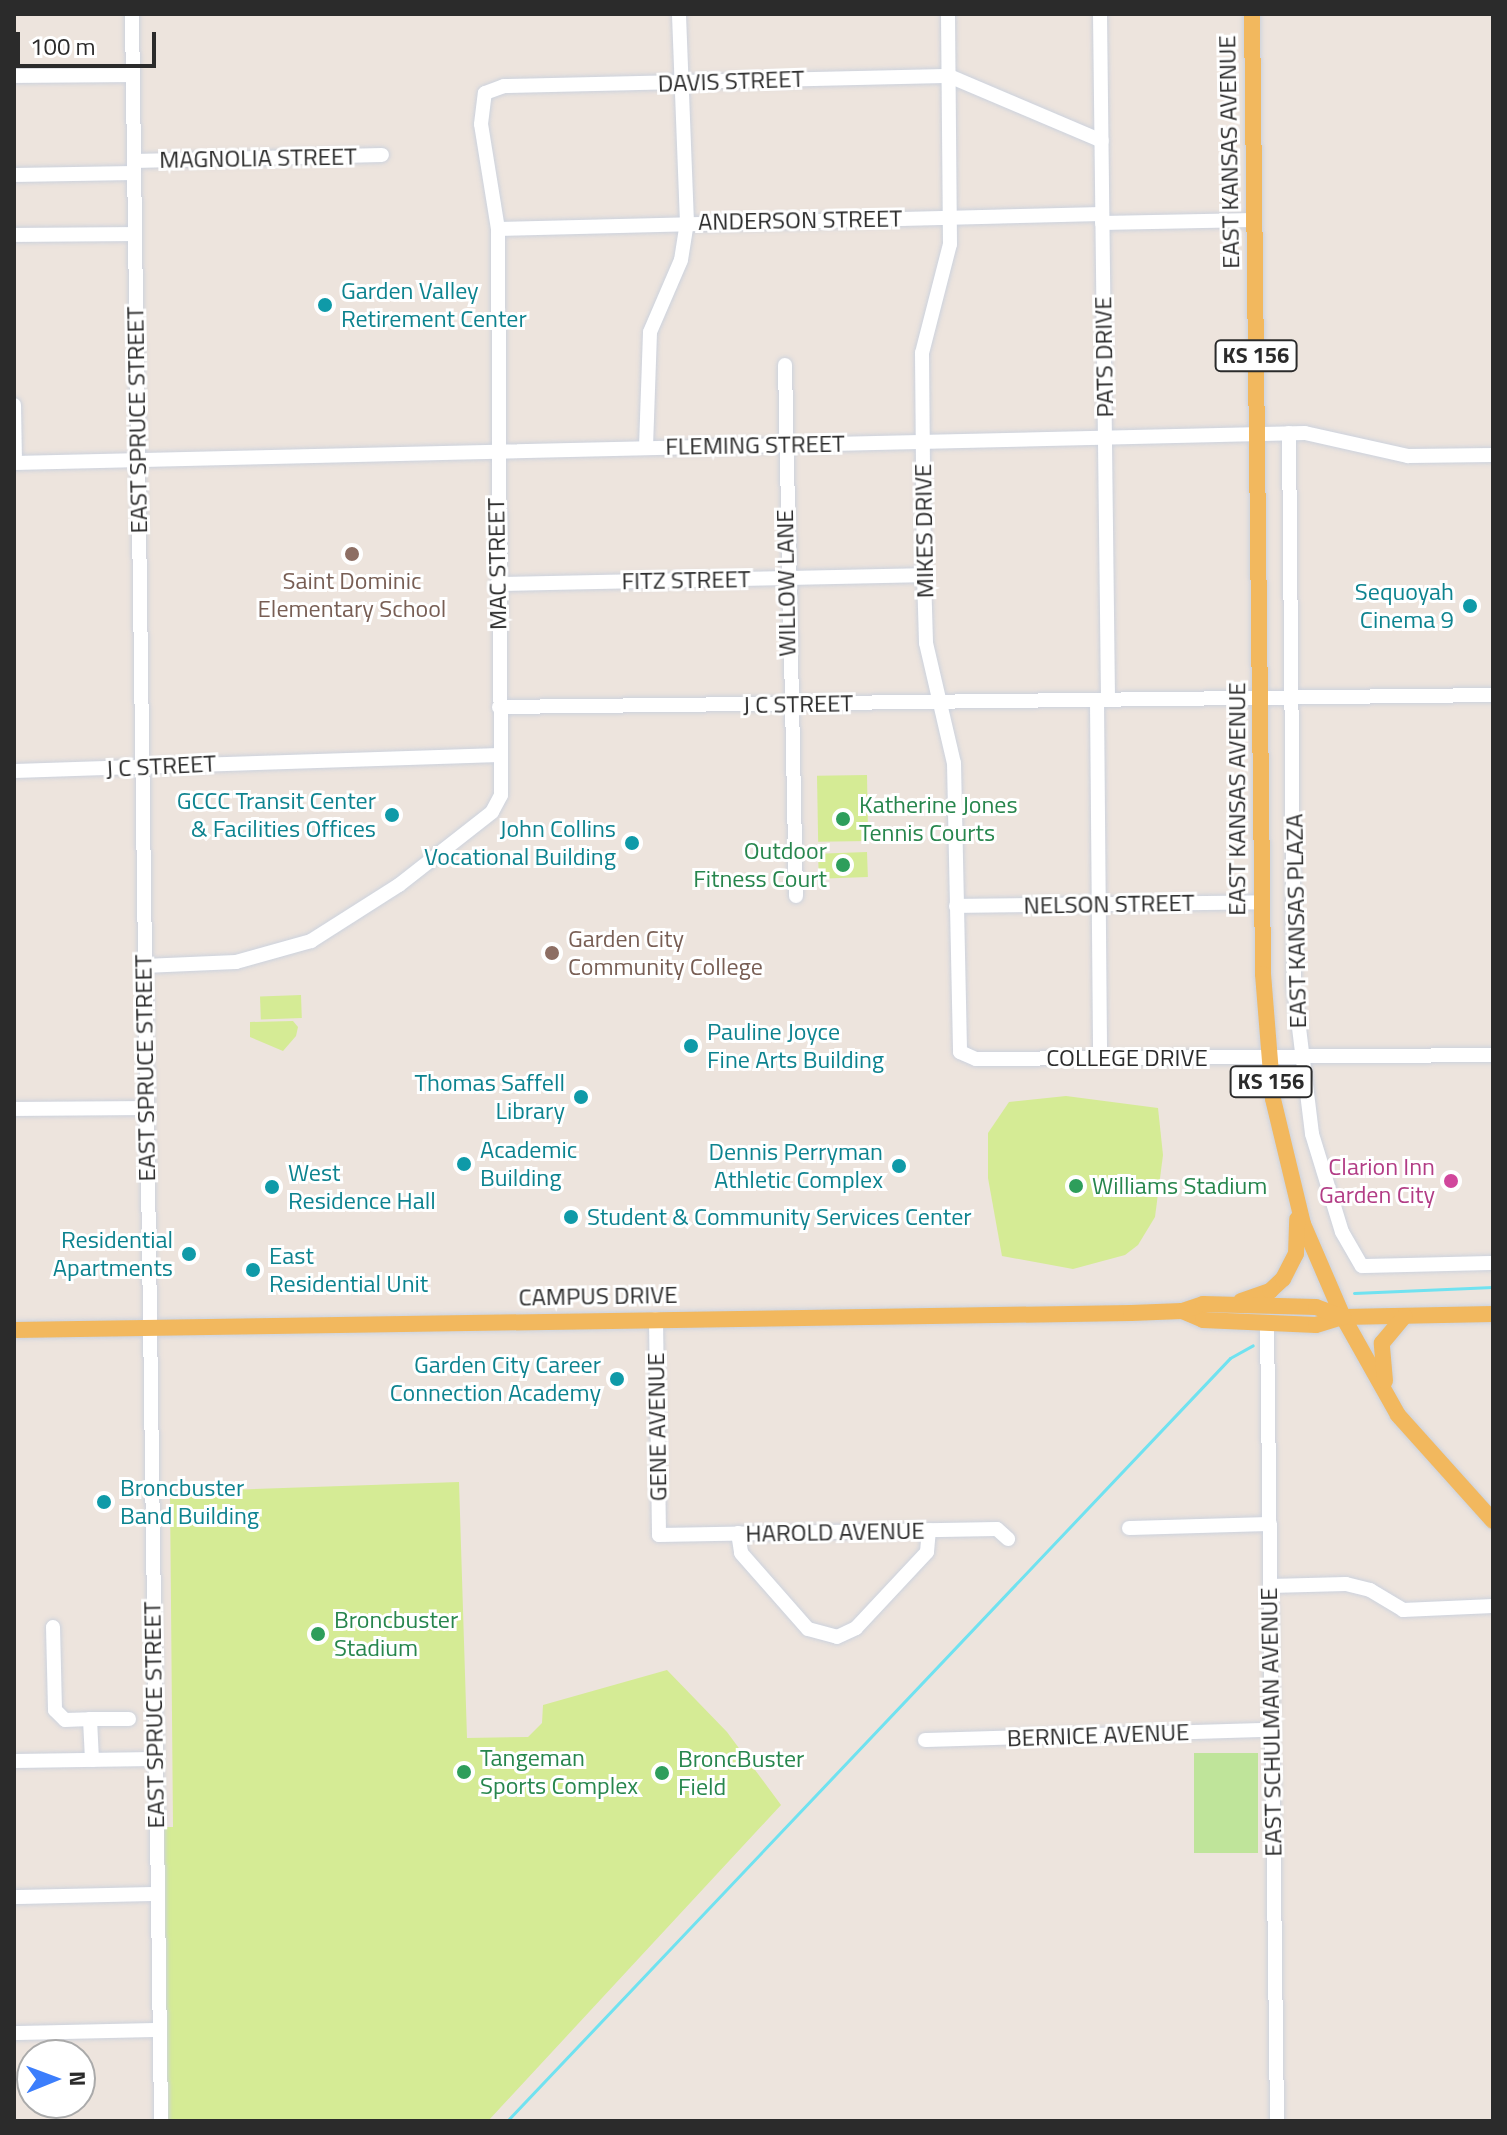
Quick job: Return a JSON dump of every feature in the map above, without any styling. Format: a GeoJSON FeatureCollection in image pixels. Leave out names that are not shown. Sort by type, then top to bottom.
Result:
{"type":"FeatureCollection","features":[{"type":"Feature","properties":{"kind":"main road","name":"EAST KANSAS AVENUE"},"geometry":{"type":"LineString","coordinates":[[1252,14],[1262,902],[1268,1056],[1296,1201],[1343,1317],[1387,1395],[1462,1491],[1493,1521]]}},
{"type":"Feature","properties":{"kind":"main road"},"geometry":{"type":"LineString","coordinates":[[1226,1305],[1270,1291],[1283,1279],[1296,1254],[1296,1201]]}},
{"type":"Feature","properties":{"kind":"main road","name":"CAMPUS DRIVE"},"geometry":{"type":"LineString","coordinates":[[14,1330],[1182,1311],[1226,1305],[1316,1307],[1343,1317]]}},
{"type":"Feature","properties":{"kind":"main road","name":"CAMPUS DRIVE"},"geometry":{"type":"LineString","coordinates":[[1182,1311],[1203,1320],[1316,1325],[1343,1317],[1493,1314]]}},
{"type":"Feature","properties":{"kind":"main road"},"geometry":{"type":"LineString","coordinates":[[1387,1395],[1382,1343],[1405,1316]]}},
{"type":"Feature","properties":{"kind":"street","name":"EAST SPRUCE STREET"},"geometry":{"type":"LineString","coordinates":[[132,14],[161,2121]]}},
{"type":"Feature","properties":{"kind":"street"},"geometry":{"type":"LineString","coordinates":[[646,447],[650,332],[681,260],[687,223],[679,14]]}},
{"type":"Feature","properties":{"kind":"street","name":"MIKES DRIVE"},"geometry":{"type":"LineString","coordinates":[[948,14],[950,244],[922,353],[924,575],[926,643],[954,763],[958,1049]]}},
{"type":"Feature","properties":{"kind":"street","name":"PATS DRIVE"},"geometry":{"type":"LineString","coordinates":[[1100,14],[1105,438],[1098,904],[1100,1058]]}},
{"type":"Feature","properties":{"kind":"street"},"geometry":{"type":"LineString","coordinates":[[14,76],[133,75]]}},
{"type":"Feature","properties":{"kind":"street","name":"DAVIS STREET"},"geometry":{"type":"LineString","coordinates":[[498,229],[481,124],[485,93],[504,86],[949,76],[1102,141]]}},
{"type":"Feature","properties":{"kind":"street","name":"MAGNOLIA STREET"},"geometry":{"type":"LineString","coordinates":[[14,175],[382,155]]}},
{"type":"Feature","properties":{"kind":"street","name":"ANDERSON STREET"},"geometry":{"type":"LineString","coordinates":[[498,229],[951,217],[1254,220]]}},
{"type":"Feature","properties":{"kind":"street","name":"MAC STREET"},"geometry":{"type":"LineString","coordinates":[[144,966],[236,962],[293,948],[345,922],[425,864],[492,812],[501,795],[497,584],[498,229]]}},
{"type":"Feature","properties":{"kind":"street"},"geometry":{"type":"LineString","coordinates":[[14,235],[135,234]]}},
{"type":"Feature","properties":{"kind":"street","name":"WILLOW LANE"},"geometry":{"type":"LineString","coordinates":[[785,365],[783,444],[796,896]]}},
{"type":"Feature","properties":{"kind":"street"},"geometry":{"type":"LineString","coordinates":[[14,405],[14,463]]}},
{"type":"Feature","properties":{"kind":"street","name":"FLEMING STREET"},"geometry":{"type":"LineString","coordinates":[[14,463],[138,457],[1289,433],[1408,456],[1493,455]]}},
{"type":"Feature","properties":{"kind":"street","name":"EAST KANSAS PLAZA"},"geometry":{"type":"LineString","coordinates":[[1289,433],[1294,987],[1300,1056],[1321,1167],[1355,1261],[1362,1266],[1493,1263]]}},
{"type":"Feature","properties":{"kind":"street","name":"FITZ STREET"},"geometry":{"type":"LineString","coordinates":[[497,584],[924,575]]}},
{"type":"Feature","properties":{"kind":"street","name":"J C STREET"},"geometry":{"type":"LineString","coordinates":[[499,707],[1493,695]]}},
{"type":"Feature","properties":{"kind":"street","name":"J C STREET"},"geometry":{"type":"LineString","coordinates":[[14,771],[500,755]]}},
{"type":"Feature","properties":{"kind":"street","name":"NELSON STREET"},"geometry":{"type":"LineString","coordinates":[[956,906],[1262,902]]}},
{"type":"Feature","properties":{"kind":"street","name":"COLLEGE DRIVE"},"geometry":{"type":"LineString","coordinates":[[958,1049],[976,1059],[1493,1055]]}},
{"type":"Feature","properties":{"kind":"street"},"geometry":{"type":"LineString","coordinates":[[14,1109],[145,1108]]}},
{"type":"Feature","properties":{"kind":"street","name":"GENE AVENUE"},"geometry":{"type":"LineString","coordinates":[[656,1319],[659,1535]]}},
{"type":"Feature","properties":{"kind":"street","name":"EAST SCHULMAN AVENUE"},"geometry":{"type":"LineString","coordinates":[[1267,1323],[1277,2121]]}},
{"type":"Feature","properties":{"kind":"street"},"geometry":{"type":"LineString","coordinates":[[1129,1528],[1270,1524]]}},
{"type":"Feature","properties":{"kind":"street","name":"HAROLD AVENUE"},"geometry":{"type":"LineString","coordinates":[[659,1535],[997,1529],[1008,1539]]}},
{"type":"Feature","properties":{"kind":"street"},"geometry":{"type":"LineString","coordinates":[[738,1533],[741,1553],[808,1629],[837,1637],[856,1628],[927,1552],[929,1530]]}},
{"type":"Feature","properties":{"kind":"street"},"geometry":{"type":"LineString","coordinates":[[1270,1586],[1346,1584],[1370,1590],[1403,1610],[1493,1606]]}},
{"type":"Feature","properties":{"kind":"street"},"geometry":{"type":"LineString","coordinates":[[53,1627],[55,1710],[65,1720],[129,1719]]}},
{"type":"Feature","properties":{"kind":"street"},"geometry":{"type":"LineString","coordinates":[[90,1719],[92,1760]]}},
{"type":"Feature","properties":{"kind":"street","name":"BERNICE AVENUE"},"geometry":{"type":"LineString","coordinates":[[925,1740],[1271,1730]]}},
{"type":"Feature","properties":{"kind":"street"},"geometry":{"type":"LineString","coordinates":[[14,1761],[155,1759]]}},
{"type":"Feature","properties":{"kind":"street"},"geometry":{"type":"LineString","coordinates":[[14,1897],[157,1894]]}},
{"type":"Feature","properties":{"kind":"street"},"geometry":{"type":"LineString","coordinates":[[14,2033],[159,2030]]}},
{"type":"Feature","properties":{"kind":"green space","name":"Katherine Jones Tennis Courts"},"geometry":{"type":"Polygon","coordinates":[[[867,775],[868,841],[818,842],[817,776],[867,775]]]}},
{"type":"Feature","properties":{"kind":"green space","name":"Outdoor Fitness Court"},"geometry":{"type":"Polygon","coordinates":[[[867,852],[868,877],[819,879],[818,854],[867,852]]]}},
{"type":"Feature","properties":{"kind":"green space"},"geometry":{"type":"Polygon","coordinates":[[[301,995],[302,1018],[261,1019],[260,996],[301,995]]]}},
{"type":"Feature","properties":{"kind":"green space"},"geometry":{"type":"Polygon","coordinates":[[[293,1021],[298,1027],[296,1036],[283,1051],[250,1037],[250,1022],[293,1021]]]}},
{"type":"Feature","properties":{"kind":"green space","name":"Williams Stadium"},"geometry":{"type":"Polygon","coordinates":[[[1066,1096],[1158,1108],[1163,1155],[1155,1217],[1138,1245],[1125,1255],[1073,1269],[1002,1256],[988,1178],[988,1133],[1009,1102],[1066,1096]]]}},
{"type":"Feature","properties":{"kind":"green space","name":"Tangeman Sports Complex"},"geometry":{"type":"Polygon","coordinates":[[[459,1482],[467,1738],[528,1737],[542,1723],[543,1705],[667,1670],[727,1732],[781,1805],[488,2121],[167,2121],[164,1827],[173,1827],[170,1492],[459,1482]]]}},
{"type":"Feature","properties":{"kind":"green space"},"geometry":{"type":"Polygon","coordinates":[[[1194,1753],[1258,1753],[1258,1853],[1194,1853],[1194,1753]]]}},
{"type":"Feature","properties":{"kind":"waterway"},"geometry":{"type":"LineString","coordinates":[[1354,1293],[1493,1287]]}},
{"type":"Feature","properties":{"kind":"waterway"},"geometry":{"type":"LineString","coordinates":[[507,2121],[1230,1358],[1253,1345]]}},
{"type":"Feature","properties":{"kind":"place","name":"Garden Valley Retirement Center"},"geometry":{"type":"Point","coordinates":[325,305]}},
{"type":"Feature","properties":{"kind":"place","name":"Saint Dominic Elementary School"},"geometry":{"type":"Point","coordinates":[352,554]}},
{"type":"Feature","properties":{"kind":"place","name":"Sequoyah Cinema 9"},"geometry":{"type":"Point","coordinates":[1470,606]}},
{"type":"Feature","properties":{"kind":"place","name":"GCCC Transit Center & Facilities Offices"},"geometry":{"type":"Point","coordinates":[392,815]}},
{"type":"Feature","properties":{"kind":"place","name":"Katherine Jones Tennis Courts"},"geometry":{"type":"Point","coordinates":[843,819]}},
{"type":"Feature","properties":{"kind":"place","name":"John Collins Vocational Building"},"geometry":{"type":"Point","coordinates":[632,843]}},
{"type":"Feature","properties":{"kind":"place","name":"Outdoor Fitness Court"},"geometry":{"type":"Point","coordinates":[843,865]}},
{"type":"Feature","properties":{"kind":"place","name":"Garden City Community College"},"geometry":{"type":"Point","coordinates":[552,953]}},
{"type":"Feature","properties":{"kind":"place","name":"Pauline Joyce Fine Arts Building"},"geometry":{"type":"Point","coordinates":[691,1046]}},
{"type":"Feature","properties":{"kind":"place","name":"Thomas Saffell Library"},"geometry":{"type":"Point","coordinates":[581,1097]}},
{"type":"Feature","properties":{"kind":"place","name":"Academic Building"},"geometry":{"type":"Point","coordinates":[464,1164]}},
{"type":"Feature","properties":{"kind":"place","name":"Dennis Perryman Athletic Complex"},"geometry":{"type":"Point","coordinates":[899,1166]}},
{"type":"Feature","properties":{"kind":"place","name":"Clarion Inn Garden City"},"geometry":{"type":"Point","coordinates":[1451,1181]}},
{"type":"Feature","properties":{"kind":"place","name":"Williams Stadium"},"geometry":{"type":"Point","coordinates":[1076,1186]}},
{"type":"Feature","properties":{"kind":"place","name":"West Residence Hall"},"geometry":{"type":"Point","coordinates":[272,1187]}},
{"type":"Feature","properties":{"kind":"place","name":"Student & Community Services Center"},"geometry":{"type":"Point","coordinates":[571,1217]}},
{"type":"Feature","properties":{"kind":"place","name":"Residential Apartments"},"geometry":{"type":"Point","coordinates":[189,1254]}},
{"type":"Feature","properties":{"kind":"place","name":"East Residential Unit"},"geometry":{"type":"Point","coordinates":[253,1270]}},
{"type":"Feature","properties":{"kind":"place","name":"Garden City Career Connection Academy"},"geometry":{"type":"Point","coordinates":[617,1379]}},
{"type":"Feature","properties":{"kind":"place","name":"Broncbuster Band Building"},"geometry":{"type":"Point","coordinates":[104,1502]}},
{"type":"Feature","properties":{"kind":"place","name":"Broncbuster Stadium"},"geometry":{"type":"Point","coordinates":[318,1634]}},
{"type":"Feature","properties":{"kind":"place","name":"Tangeman Sports Complex"},"geometry":{"type":"Point","coordinates":[464,1772]}},
{"type":"Feature","properties":{"kind":"place","name":"BroncBuster Field"},"geometry":{"type":"Point","coordinates":[662,1773]}}]}
